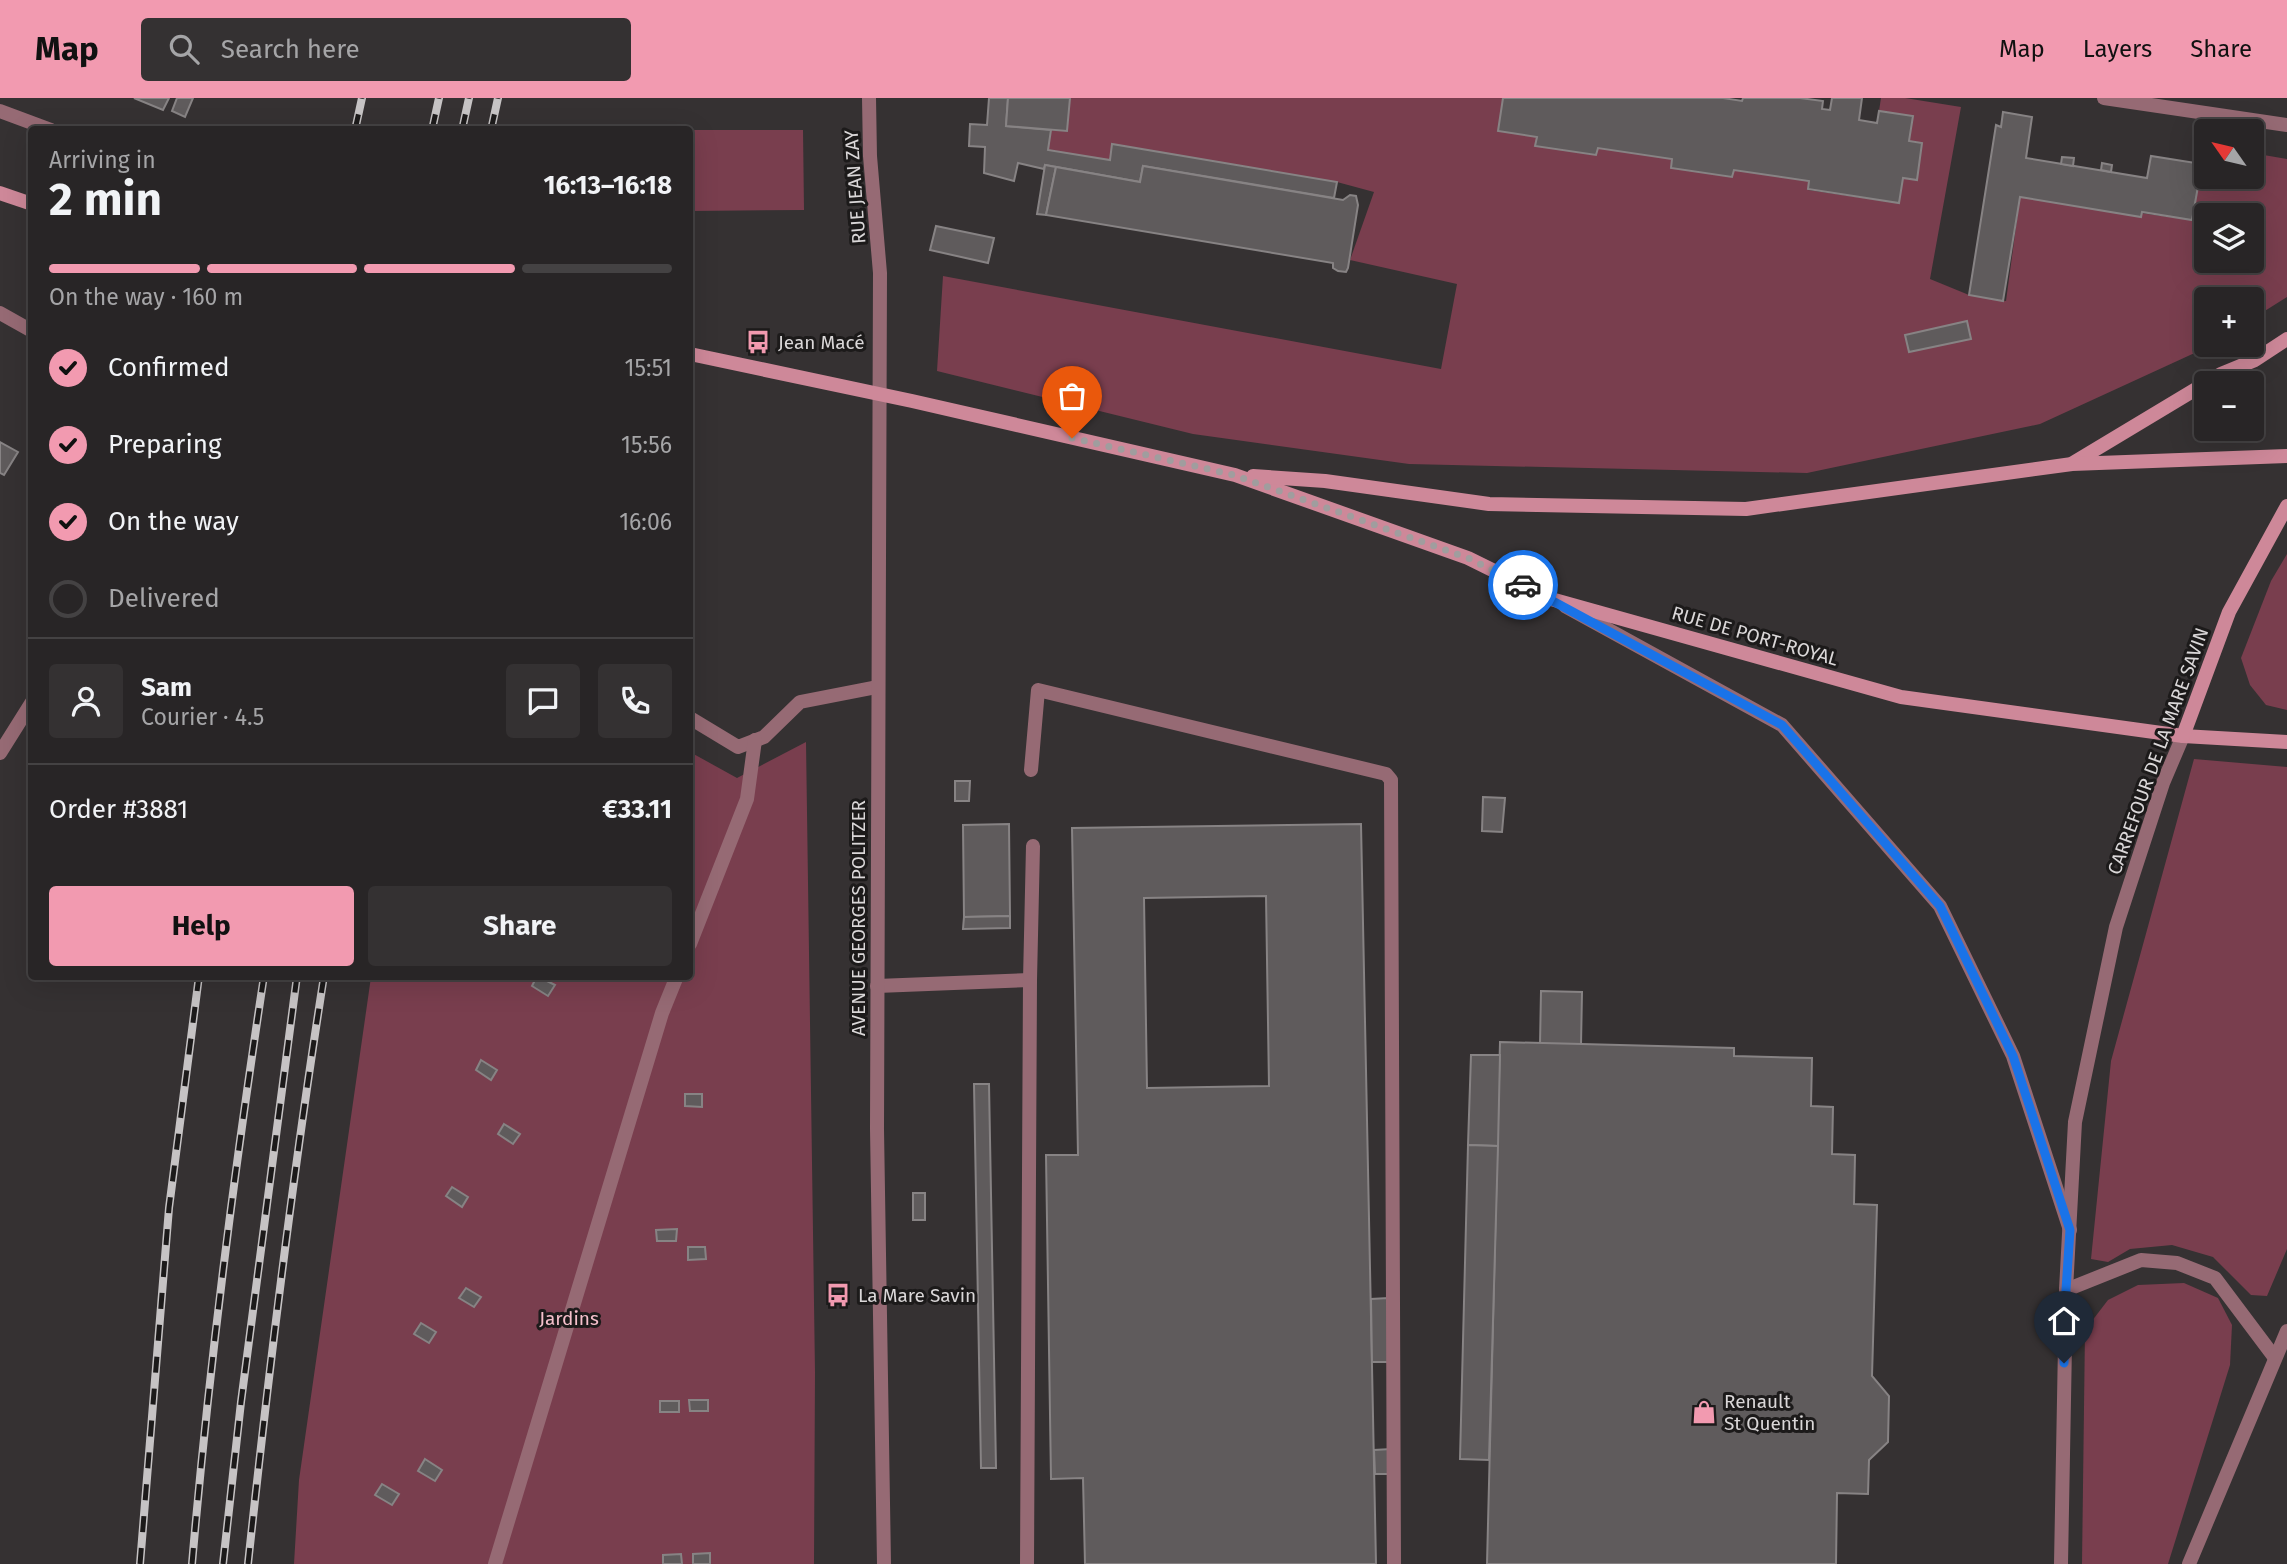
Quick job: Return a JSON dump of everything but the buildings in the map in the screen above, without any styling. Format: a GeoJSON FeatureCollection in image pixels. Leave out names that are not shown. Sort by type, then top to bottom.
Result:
{"type":"FeatureCollection","features":[{"type":"Feature","properties":{"kind":"main road"},"geometry":{"type":"LineString","coordinates":[[0,193],[28,203]]}},
{"type":"Feature","properties":{"kind":"main road"},"geometry":{"type":"LineString","coordinates":[[2072,464],[2221,374],[2255,360],[2287,339]]}},
{"type":"Feature","properties":{"kind":"main road","name":"RUE DE PORT-ROYAL"},"geometry":{"type":"LineString","coordinates":[[693,355],[1234,475],[1468,558],[1551,599],[1901,697],[2183,736],[2287,742]]}},
{"type":"Feature","properties":{"kind":"main road","name":"RUE DE PORT-ROYAL"},"geometry":{"type":"LineString","coordinates":[[1234,475],[1325,481],[1489,504],[1746,509],[2072,464],[2287,456]]}},
{"type":"Feature","properties":{"kind":"main road","name":"CARREFOUR DE LA MARE SAVIN"},"geometry":{"type":"LineString","coordinates":[[2183,736],[2229,611],[2287,506]]}},
{"type":"Feature","properties":{"kind":"street","name":"RUE JEAN ZAY"},"geometry":{"type":"LineString","coordinates":[[869,98],[870,156],[880,273]]}},
{"type":"Feature","properties":{"kind":"street"},"geometry":{"type":"LineString","coordinates":[[2104,98],[2287,125]]}},
{"type":"Feature","properties":{"kind":"street"},"geometry":{"type":"LineString","coordinates":[[0,111],[40,126]]}},
{"type":"Feature","properties":{"kind":"street","name":"AVENUE GEORGES POLITZER"},"geometry":{"type":"LineString","coordinates":[[880,273],[877,1129],[884,1564]]}},
{"type":"Feature","properties":{"kind":"street"},"geometry":{"type":"LineString","coordinates":[[0,313],[28,329]]}},
{"type":"Feature","properties":{"kind":"street"},"geometry":{"type":"LineString","coordinates":[[1551,599],[1782,725],[1940,906],[2013,1056],[2070,1230]]}},
{"type":"Feature","properties":{"kind":"street"},"geometry":{"type":"LineString","coordinates":[[693,720],[738,747],[764,737],[800,702],[877,687]]}},
{"type":"Feature","properties":{"kind":"street"},"geometry":{"type":"LineString","coordinates":[[1031,770],[1038,690],[1386,774],[1391,780],[1394,1564]]}},
{"type":"Feature","properties":{"kind":"street"},"geometry":{"type":"LineString","coordinates":[[0,753],[28,708]]}},
{"type":"Feature","properties":{"kind":"street","name":"CARREFOUR DE LA MARE SAVIN"},"geometry":{"type":"LineString","coordinates":[[2061,1564],[2066,1290],[2075,1122],[2116,927],[2163,783],[2183,736]]}},
{"type":"Feature","properties":{"kind":"street"},"geometry":{"type":"LineString","coordinates":[[693,936],[747,799],[755,740]]}},
{"type":"Feature","properties":{"kind":"street"},"geometry":{"type":"LineString","coordinates":[[1027,1564],[1033,846]]}},
{"type":"Feature","properties":{"kind":"street"},"geometry":{"type":"LineString","coordinates":[[495,1564],[662,1013],[675,980]]}},
{"type":"Feature","properties":{"kind":"street"},"geometry":{"type":"LineString","coordinates":[[877,986],[1030,980]]}},
{"type":"Feature","properties":{"kind":"street"},"geometry":{"type":"LineString","coordinates":[[2066,1290],[2141,1260],[2177,1264],[2215,1278],[2275,1358]]}},
{"type":"Feature","properties":{"kind":"street"},"geometry":{"type":"LineString","coordinates":[[2189,1564],[2287,1331]]}},
{"type":"Feature","properties":{"kind":"green space"},"geometry":{"type":"Polygon","coordinates":[[[1070,98],[1503,98],[1498,131],[1537,137],[1535,145],[1596,155],[1598,148],[1672,159],[1672,168],[1732,177],[1734,170],[1809,181],[1808,190],[1898,203],[1903,178],[1917,180],[1922,143],[1909,141],[1879,111],[1881,98],[1905,98],[1961,107],[1930,279],[1969,295],[2006,301],[2020,197],[2192,220],[2194,208],[2194,273],[2264,273],[2264,203],[2195,203],[2197,189],[2264,189],[2264,155],[2287,159],[2287,297],[2264,311],[2264,287],[2194,287],[2194,353],[2040,424],[1807,473],[1409,464],[1193,434],[937,371],[943,276],[1441,369],[1457,284],[1350,260],[1374,192],[1337,182],[1113,144],[1110,160],[1048,150],[1051,130],[1067,131],[1070,98]]]}},
{"type":"Feature","properties":{"kind":"green space"},"geometry":{"type":"Polygon","coordinates":[[[693,130],[803,130],[804,210],[693,211],[693,130]]]}},
{"type":"Feature","properties":{"kind":"green space"},"geometry":{"type":"Polygon","coordinates":[[[2287,554],[2287,710],[2266,705],[2250,685],[2241,658],[2271,581],[2287,554]]]}},
{"type":"Feature","properties":{"kind":"green space","name":"Jardins"},"geometry":{"type":"Polygon","coordinates":[[[806,742],[815,1372],[814,1564],[294,1564],[299,1480],[371,980],[693,980],[693,754],[737,778],[806,742]]]}},
{"type":"Feature","properties":{"kind":"green space"},"geometry":{"type":"Polygon","coordinates":[[[2194,759],[2287,767],[2287,1249],[2267,1296],[2251,1295],[2213,1257],[2172,1245],[2130,1249],[2108,1262],[2091,1259],[2111,1061],[2194,759]]]}},
{"type":"Feature","properties":{"kind":"green space"},"geometry":{"type":"Polygon","coordinates":[[[2184,1283],[2218,1298],[2232,1325],[2230,1365],[2168,1564],[2082,1564],[2085,1330],[2108,1300],[2138,1285],[2184,1283]]]}},
{"type":"Feature","properties":{"kind":"railway"},"geometry":{"type":"LineString","coordinates":[[356,126],[362,98]]}},
{"type":"Feature","properties":{"kind":"railway"},"geometry":{"type":"LineString","coordinates":[[433,126],[439,98]]}},
{"type":"Feature","properties":{"kind":"railway"},"geometry":{"type":"LineString","coordinates":[[463,126],[469,98]]}},
{"type":"Feature","properties":{"kind":"railway"},"geometry":{"type":"LineString","coordinates":[[492,126],[498,98]]}},
{"type":"Feature","properties":{"kind":"railway"},"geometry":{"type":"LineString","coordinates":[[140,1564],[169,1208],[198,980]]}},
{"type":"Feature","properties":{"kind":"railway"},"geometry":{"type":"LineString","coordinates":[[192,1564],[223,1270],[263,980]]}},
{"type":"Feature","properties":{"kind":"railway"},"geometry":{"type":"LineString","coordinates":[[223,1564],[241,1402],[296,980]]}},
{"type":"Feature","properties":{"kind":"railway"},"geometry":{"type":"LineString","coordinates":[[248,1564],[282,1270],[323,980]]}},
{"type":"Feature","properties":{"kind":"way so far"},"geometry":{"type":"LineString","coordinates":[[1072,438],[1234,475],[1468,558],[1523,585]]}},
{"type":"Feature","properties":{"kind":"place","name":"Jean Macé"},"geometry":{"type":"Point","coordinates":[758,342]}},
{"type":"Feature","properties":{"kind":"place","name":"La Mare Savin"},"geometry":{"type":"Point","coordinates":[838,1295]}},
{"type":"Feature","properties":{"kind":"place","name":"Renault St Quentin"},"geometry":{"type":"Point","coordinates":[1704,1412]}},
{"type":"Feature","properties":{"kind":"route"},"geometry":{"type":"LineString","coordinates":[[1523,585],[1782,725],[1940,906],[2013,1056],[2070,1230],[2064,1363]]}}]}
